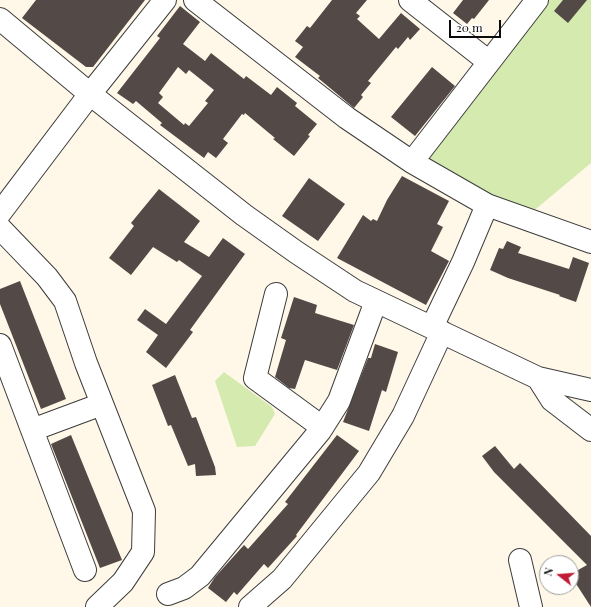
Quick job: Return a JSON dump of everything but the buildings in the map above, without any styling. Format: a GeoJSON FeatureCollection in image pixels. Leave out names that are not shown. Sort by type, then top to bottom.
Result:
{"type":"FeatureCollection","features":[{"type":"Feature","properties":{"kind":"street"},"geometry":{"type":"LineString","coordinates":[[0,213],[90,94],[165,0]]}},
{"type":"Feature","properties":{"kind":"street"},"geometry":{"type":"LineString","coordinates":[[195,0],[347,118],[412,162],[487,205],[591,242]]}},
{"type":"Feature","properties":{"kind":"street"},"geometry":{"type":"LineString","coordinates":[[410,0],[489,62]]}},
{"type":"Feature","properties":{"kind":"street"},"geometry":{"type":"LineString","coordinates":[[412,162],[537,0]]}},
{"type":"Feature","properties":{"kind":"street"},"geometry":{"type":"LineString","coordinates":[[0,19],[90,94],[244,215],[296,252],[356,291],[538,378],[591,390]]}},
{"type":"Feature","properties":{"kind":"street"},"geometry":{"type":"LineString","coordinates":[[250,607],[282,579],[369,473],[402,416],[487,205]]}},
{"type":"Feature","properties":{"kind":"street"},"geometry":{"type":"LineString","coordinates":[[0,228],[47,277],[65,301],[86,363],[144,512],[143,552],[124,582],[97,607]]}},
{"type":"Feature","properties":{"kind":"street"},"geometry":{"type":"LineString","coordinates":[[276,294],[255,378],[322,427]]}},
{"type":"Feature","properties":{"kind":"street"},"geometry":{"type":"LineString","coordinates":[[168,594],[184,588],[200,576],[322,427],[339,401],[376,300]]}},
{"type":"Feature","properties":{"kind":"street"},"geometry":{"type":"LineString","coordinates":[[0,345],[85,570]]}},
{"type":"Feature","properties":{"kind":"street"},"geometry":{"type":"LineString","coordinates":[[538,378],[552,400],[591,430]]}},
{"type":"Feature","properties":{"kind":"street"},"geometry":{"type":"LineString","coordinates":[[32,430],[102,404]]}},
{"type":"Feature","properties":{"kind":"street"},"geometry":{"type":"LineString","coordinates":[[520,560],[531,607]]}},
{"type":"Feature","properties":{"kind":"green space"},"geometry":{"type":"Polygon","coordinates":[[[547,0],[591,0],[591,163],[531,213],[436,169],[426,156],[547,0]]]}},
{"type":"Feature","properties":{"kind":"green space"},"geometry":{"type":"Polygon","coordinates":[[[224,372],[272,407],[275,414],[255,446],[237,447],[215,381],[224,372]]]}}]}
